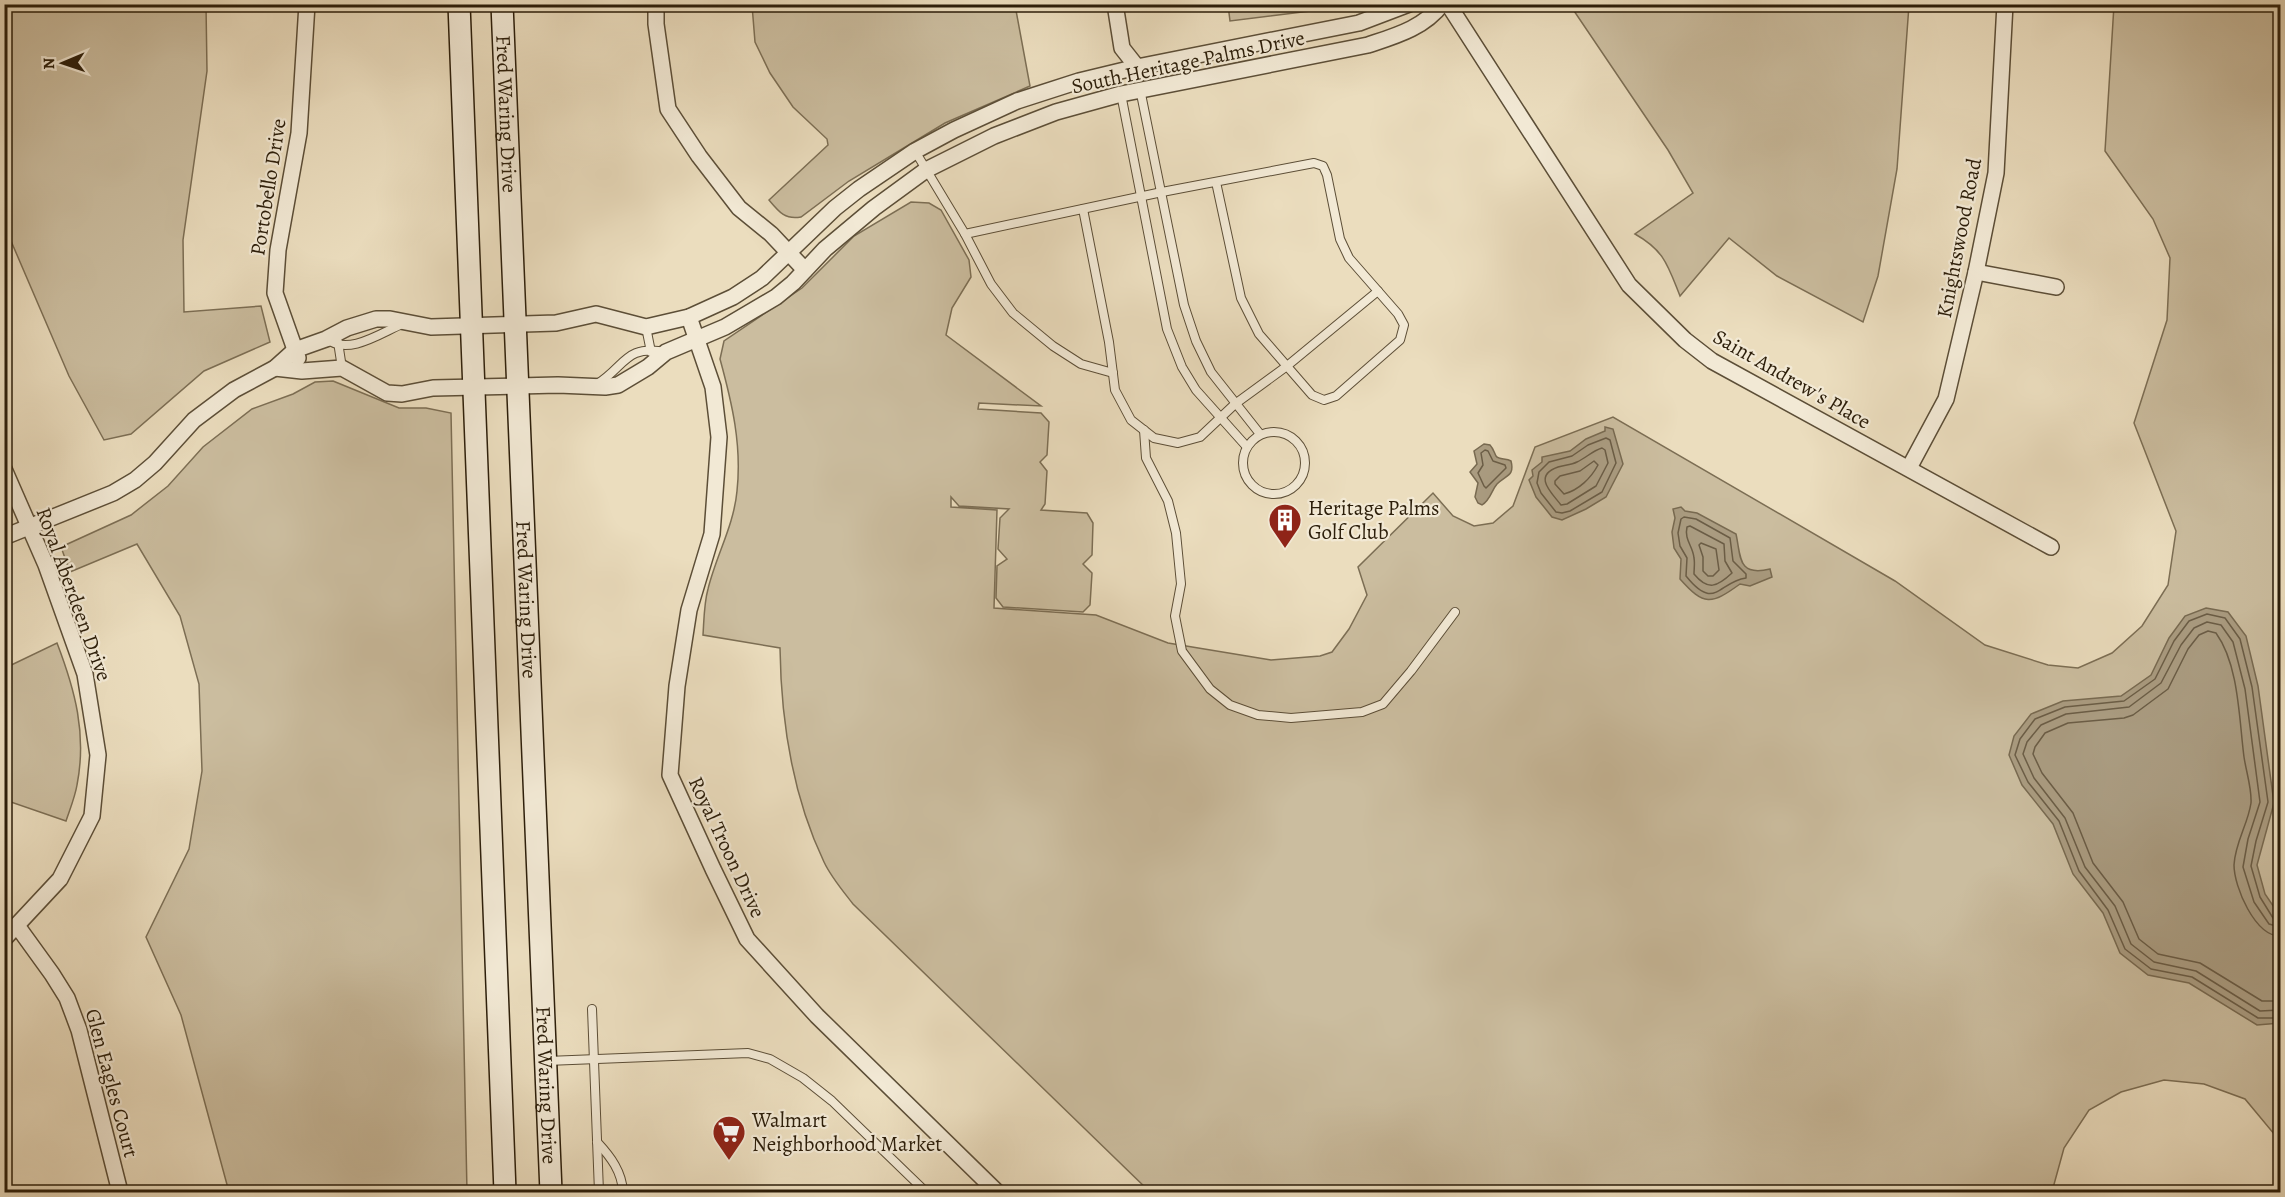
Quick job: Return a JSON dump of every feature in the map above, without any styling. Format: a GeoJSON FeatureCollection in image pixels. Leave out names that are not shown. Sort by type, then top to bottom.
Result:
{"type":"FeatureCollection","features":[{"type":"Feature","properties":{"kind":"main road","name":"Fred Waring Drive"},"geometry":{"type":"LineString","coordinates":[[459,4],[505,1192]]}},
{"type":"Feature","properties":{"kind":"main road","name":"Fred Waring Drive"},"geometry":{"type":"LineString","coordinates":[[502,4],[551,1192]]}},
{"type":"Feature","properties":{"kind":"street","name":"Portobello Drive"},"geometry":{"type":"LineString","coordinates":[[302,372],[275,293],[278,250],[299,133],[307,4]]}},
{"type":"Feature","properties":{"kind":"street"},"geometry":{"type":"LineString","coordinates":[[656,4],[656,24],[669,109],[699,156],[739,208],[771,234],[805,270]]}},
{"type":"Feature","properties":{"kind":"street"},"geometry":{"type":"LineString","coordinates":[[1115,4],[1122,48],[1129,69],[1140,89]]}},
{"type":"Feature","properties":{"kind":"street","name":"South Heritage Palms Drive"},"geometry":{"type":"LineString","coordinates":[[4,537],[113,493],[135,480],[155,463],[194,420],[213,404],[254,377],[274,368],[296,350],[334,339],[376,319],[390,319],[431,327],[556,323],[596,314],[646,327],[689,317],[733,297],[762,278],[851,195],[915,151],[1017,101],[1079,81],[1129,69],[1359,23],[1409,4]]}},
{"type":"Feature","properties":{"kind":"street","name":"South Heritage Palms Drive"},"geometry":{"type":"LineString","coordinates":[[342,368],[387,393],[402,394],[433,388],[618,385],[657,355],[697,340],[741,319],[767,303],[793,283],[846,230],[926,170],[1026,123],[1140,89],[1368,45],[1423,23],[1442,4]]}},
{"type":"Feature","properties":{"kind":"street","name":"Saint Andrew's Place"},"geometry":{"type":"LineString","coordinates":[[1448,4],[1629,285],[1685,340],[1712,361],[2051,547]]}},
{"type":"Feature","properties":{"kind":"street","name":"Knightswood Road"},"geometry":{"type":"LineString","coordinates":[[1909,468],[1946,399],[1976,272],[1996,173],[2005,4]]}},
{"type":"Feature","properties":{"kind":"street"},"geometry":{"type":"LineString","coordinates":[[1121,94],[1129,69]]}},
{"type":"Feature","properties":{"kind":"street"},"geometry":{"type":"LineString","coordinates":[[1976,272],[2056,287]]}},
{"type":"Feature","properties":{"kind":"street","name":"Royal Troon Drive"},"geometry":{"type":"LineString","coordinates":[[689,317],[713,387],[719,437],[712,534],[689,610],[677,686],[670,775],[747,939],[817,1017],[997,1192]]}},
{"type":"Feature","properties":{"kind":"street"},"geometry":{"type":"LineString","coordinates":[[274,368],[302,372],[342,368]]}},
{"type":"Feature","properties":{"kind":"street","name":"Royal Aberdeen Drive"},"geometry":{"type":"LineString","coordinates":[[4,469],[46,566],[85,674],[98,755],[92,816],[60,879],[18,927],[4,939]]}},
{"type":"Feature","properties":{"kind":"street","name":"Glen Eagles Court"},"geometry":{"type":"LineString","coordinates":[[18,927],[67,998],[79,1030],[120,1192]]}},
{"type":"Feature","properties":{"kind":"lane"},"geometry":{"type":"LineString","coordinates":[[1140,89],[1184,305],[1196,341],[1211,372],[1260,434]]}},
{"type":"Feature","properties":{"kind":"lane"},"geometry":{"type":"LineString","coordinates":[[1121,94],[1167,329],[1182,367],[1196,390],[1247,447]]}},
{"type":"Feature","properties":{"kind":"lane"},"geometry":{"type":"LineString","coordinates":[[915,151],[965,234],[991,284],[1013,313],[1053,346],[1081,364],[1113,373]]}},
{"type":"Feature","properties":{"kind":"lane"},"geometry":{"type":"LineString","coordinates":[[965,234],[1141,196],[1314,163],[1323,166],[1327,175],[1340,239],[1349,258],[1398,314],[1404,325],[1400,340],[1336,396],[1324,400],[1312,395],[1259,334],[1241,298],[1216,182]]}},
{"type":"Feature","properties":{"kind":"lane"},"geometry":{"type":"LineString","coordinates":[[1083,209],[1109,342],[1115,390],[1131,420],[1154,438],[1178,443],[1200,437],[1235,404],[1287,366],[1378,291]]}},
{"type":"Feature","properties":{"kind":"lane"},"geometry":{"type":"LineString","coordinates":[[646,327],[657,355]]}},
{"type":"Feature","properties":{"kind":"lane"},"geometry":{"type":"LineString","coordinates":[[334,339],[342,368]]}},
{"type":"Feature","properties":{"kind":"lane"},"geometry":{"type":"LineString","coordinates":[[1144,430],[1146,458],[1168,501],[1176,532],[1181,584],[1175,616],[1182,651],[1210,689],[1230,705],[1258,715],[1291,718],[1362,712],[1383,704],[1455,612]]}},
{"type":"Feature","properties":{"kind":"lane"},"geometry":{"type":"LineString","coordinates":[[1283,433],[1292,437],[1304,454],[1305,464],[1299,483],[1281,494],[1271,495],[1252,486],[1245,477],[1242,467],[1247,447],[1260,434],[1283,433]]}},
{"type":"Feature","properties":{"kind":"lane"},"geometry":{"type":"LineString","coordinates":[[592,1009],[599,1192]]}},
{"type":"Feature","properties":{"kind":"lane"},"geometry":{"type":"LineString","coordinates":[[545,1060],[748,1053],[770,1059],[803,1078],[832,1101],[926,1192]]}},
{"type":"Feature","properties":{"kind":"lane"},"geometry":{"type":"LineString","coordinates":[[597,1142],[613,1159],[623,1183],[623,1192]]}},
{"type":"Feature","properties":{"kind":"shaded area"},"geometry":{"type":"Polygon","coordinates":[[[1228,4],[1359,5],[1230,21],[1228,4]]]}},
{"type":"Feature","properties":{"kind":"shaded area"},"geometry":{"type":"Polygon","coordinates":[[[4,5],[206,5],[207,71],[183,240],[184,312],[261,306],[270,342],[204,371],[131,434],[104,440],[69,376],[5,227],[4,5]]]}},
{"type":"Feature","properties":{"kind":"shaded area"},"geometry":{"type":"Polygon","coordinates":[[[752,5],[1015,5],[1030,86],[945,123],[849,181],[801,217],[786,216],[769,200],[828,145],[827,139],[793,107],[770,73],[755,42],[752,5]]]}},
{"type":"Feature","properties":{"kind":"shaded area"},"geometry":{"type":"Polygon","coordinates":[[[1570,5],[1909,5],[1897,169],[1878,276],[1863,322],[1777,276],[1729,238],[1680,296],[1659,253],[1635,234],[1693,193],[1668,150],[1570,5]]]}},
{"type":"Feature","properties":{"kind":"shaded area"},"geometry":{"type":"Polygon","coordinates":[[[2114,5],[2280,5],[2280,1157],[2275,1135],[2245,1099],[2204,1084],[2164,1080],[2121,1092],[2089,1110],[2064,1148],[2053,1188],[2058,1192],[1150,1192],[853,904],[834,878],[813,837],[796,784],[786,731],[780,648],[703,635],[704,612],[711,577],[729,528],[737,491],[738,457],[735,424],[720,359],[724,341],[802,288],[854,236],[911,202],[929,203],[941,210],[969,260],[971,277],[952,308],[946,335],[1041,406],[979,403],[978,409],[1041,413],[1049,422],[1047,455],[1040,462],[1047,471],[1045,504],[1041,510],[1087,513],[1093,523],[1092,555],[1083,564],[1092,573],[1090,605],[1083,612],[1003,607],[996,598],[997,566],[1007,559],[998,549],[1000,518],[1009,509],[959,506],[951,497],[951,507],[997,510],[994,608],[1096,615],[1168,643],[1271,660],[1320,656],[1332,652],[1349,629],[1367,595],[1358,567],[1433,493],[1453,516],[1474,526],[1493,523],[1513,506],[1535,447],[1613,417],[1895,581],[1985,645],[2048,665],[2078,668],[2112,653],[2142,626],[2168,585],[2176,531],[2134,423],[2167,320],[2170,258],[2153,219],[2105,151],[2114,5]]]}},
{"type":"Feature","properties":{"kind":"shaded area"},"geometry":{"type":"Polygon","coordinates":[[[333,381],[399,408],[426,408],[451,413],[467,1192],[229,1192],[181,1015],[146,937],[189,849],[202,771],[199,684],[180,616],[137,544],[70,572],[61,547],[131,515],[168,486],[203,447],[252,409],[293,394],[315,382],[333,381]]]}},
{"type":"Feature","properties":{"kind":"shaded area"},"geometry":{"type":"Polygon","coordinates":[[[57,643],[74,695],[81,748],[77,785],[66,821],[5,800],[5,668],[57,643]]]}},
{"type":"Feature","properties":{"kind":"water"},"geometry":{"type":"Polygon","coordinates":[[[1605,427],[1613,429],[1623,464],[1606,497],[1562,520],[1552,517],[1536,497],[1529,480],[1533,476],[1532,470],[1542,462],[1542,457],[1570,451],[1586,439],[1605,431],[1605,427]]]}},
{"type":"Feature","properties":{"kind":"water"},"geometry":{"type":"Polygon","coordinates":[[[1484,444],[1490,445],[1497,457],[1511,461],[1512,470],[1497,484],[1482,505],[1475,497],[1478,483],[1470,472],[1477,464],[1474,451],[1484,444]]]}},
{"type":"Feature","properties":{"kind":"water"},"geometry":{"type":"Polygon","coordinates":[[[1681,507],[1685,511],[1697,513],[1736,534],[1742,563],[1751,570],[1770,569],[1772,577],[1750,586],[1740,584],[1715,599],[1708,600],[1695,594],[1680,579],[1681,559],[1674,548],[1673,509],[1681,507]]]}},
{"type":"Feature","properties":{"kind":"water"},"geometry":{"type":"Polygon","coordinates":[[[2206,608],[2228,612],[2246,636],[2258,686],[2274,803],[2257,865],[2265,894],[2280,916],[2280,1023],[2257,1025],[2189,983],[2148,975],[2120,953],[2103,913],[2073,874],[2053,824],[2022,785],[2009,755],[2014,736],[2031,714],[2063,701],[2121,696],[2151,675],[2169,638],[2185,616],[2206,608]]]}},
{"type":"Feature","properties":{"kind":"place","name":"Heritage Palms Golf Club"},"geometry":{"type":"Point","coordinates":[1285,549]}},
{"type":"Feature","properties":{"kind":"place","name":"Walmart Neighborhood Market"},"geometry":{"type":"Point","coordinates":[729,1161]}}]}
